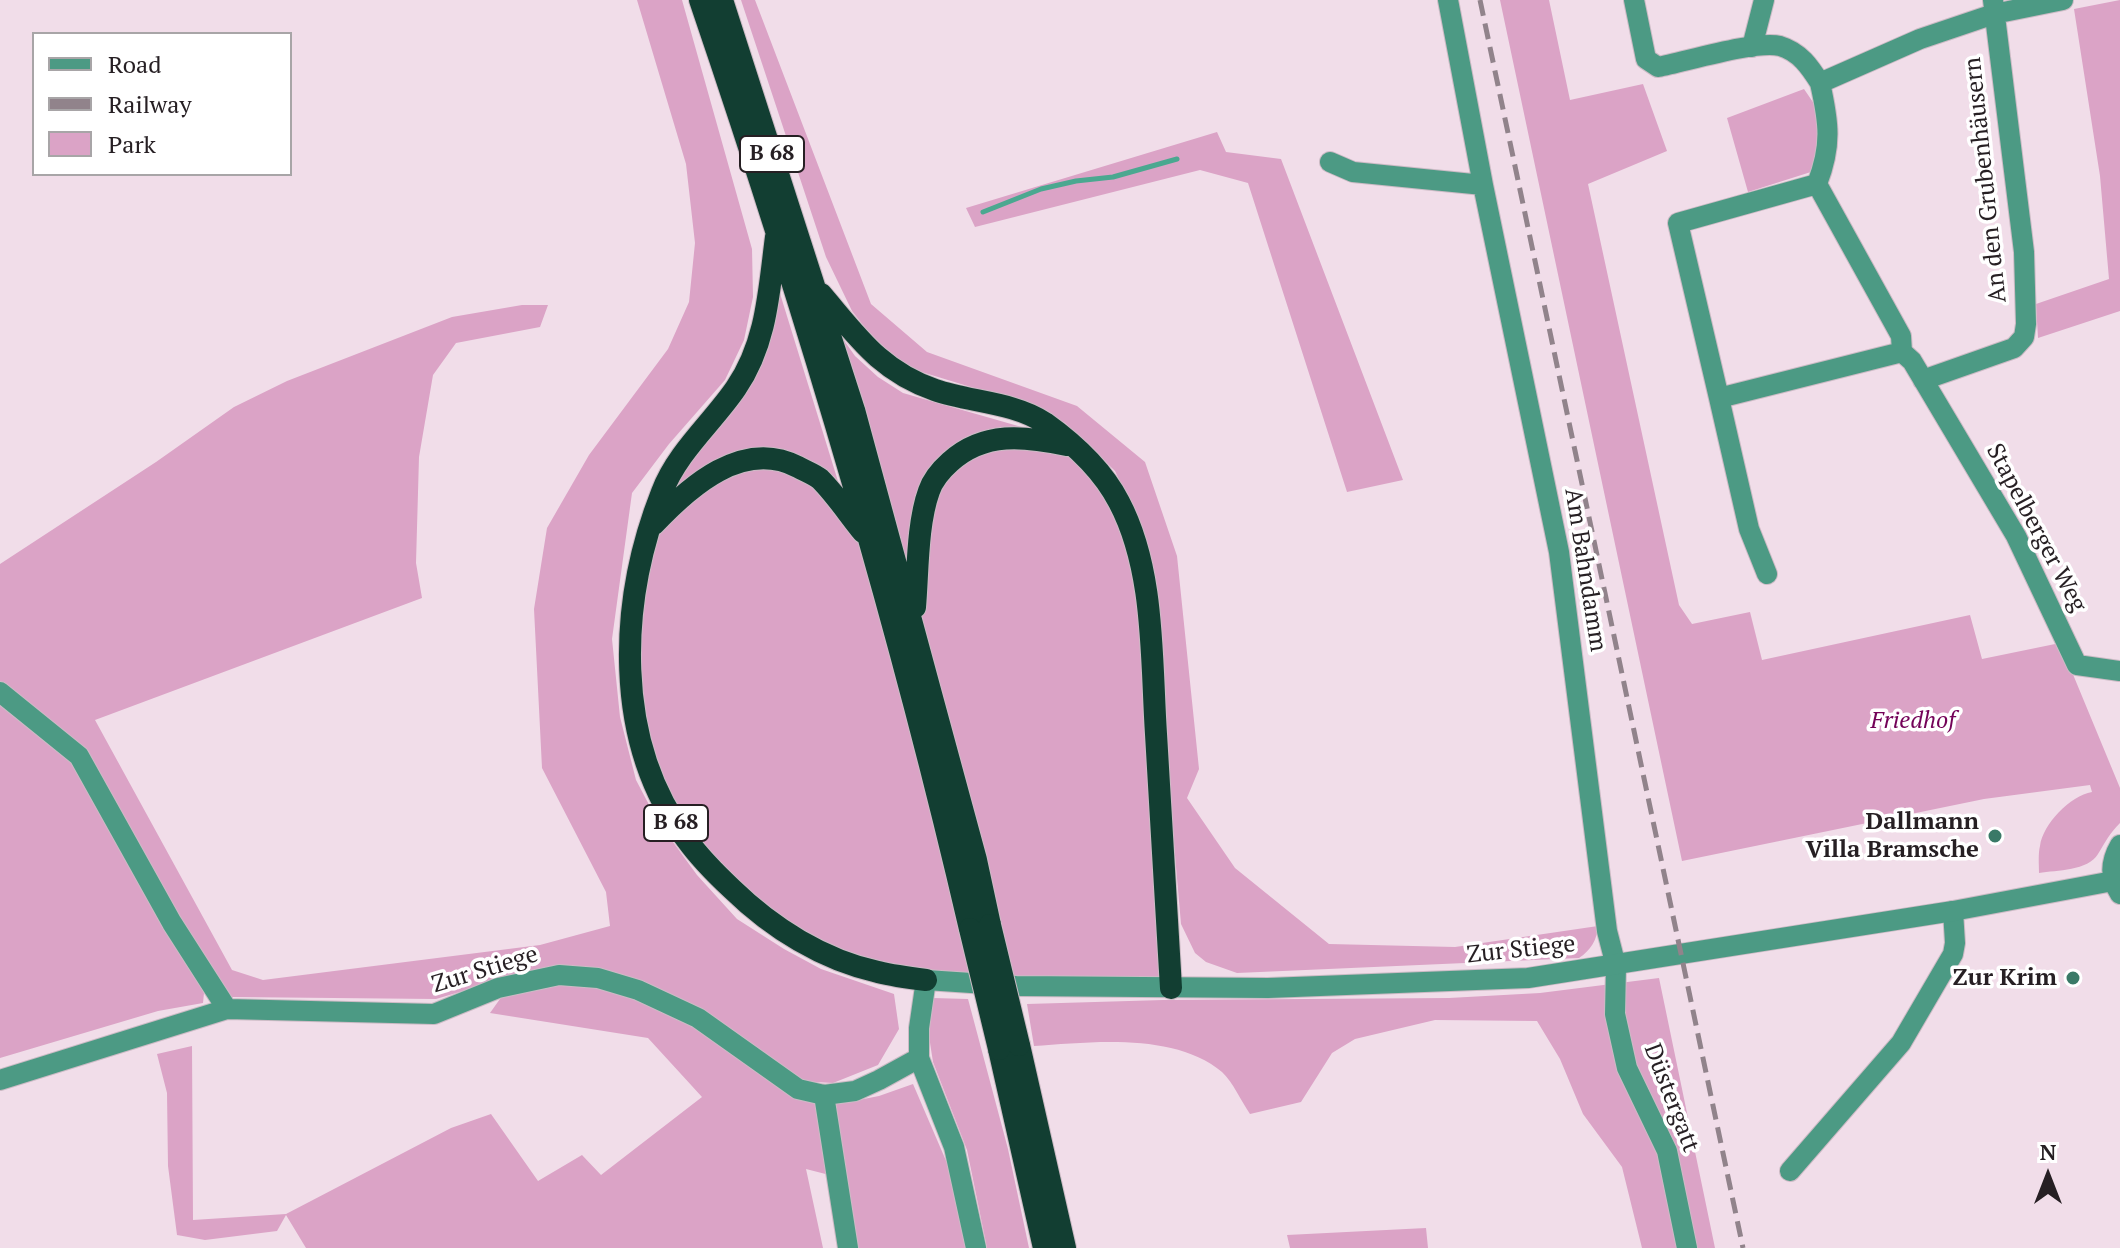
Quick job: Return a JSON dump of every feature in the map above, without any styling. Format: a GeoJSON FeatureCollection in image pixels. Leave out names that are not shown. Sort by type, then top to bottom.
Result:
{"type":"FeatureCollection","features":[{"type":"Feature","properties":{"kind":"highway","name":"B 68"},"geometry":{"type":"LineString","coordinates":[[700,0],[834,416],[940,801],[980,927],[1009,1047],[1065,1248]]}},
{"type":"Feature","properties":{"kind":"highway","name":"B 68"},"geometry":{"type":"LineString","coordinates":[[722,0],[854,410],[914,625],[976,860],[980,927]]}},
{"type":"Feature","properties":{"kind":"highway","name":"B 68"},"geometry":{"type":"LineString","coordinates":[[776,232],[764,325],[754,358],[735,389],[686,451],[663,489],[650,528],[634,589],[631,679],[637,727],[647,763],[664,802],[686,839],[749,906],[787,934],[828,955],[876,972],[926,980]]}},
{"type":"Feature","properties":{"kind":"highway","name":"B 68"},"geometry":{"type":"LineString","coordinates":[[814,286],[879,360],[905,377],[936,391],[1015,410],[1043,421],[1100,473],[1119,501],[1133,534],[1149,625],[1171,988]]}},
{"type":"Feature","properties":{"kind":"highway","name":"B 68"},"geometry":{"type":"LineString","coordinates":[[914,625],[923,518],[929,491],[938,473],[961,452],[981,442],[1008,437],[1072,446]]}},
{"type":"Feature","properties":{"kind":"highway","name":"B 68"},"geometry":{"type":"LineString","coordinates":[[650,528],[678,499],[706,477],[735,462],[763,458],[790,462],[819,478],[869,539]]}},
{"type":"Feature","properties":{"kind":"highway","name":"B 68"},"geometry":{"type":"LineString","coordinates":[[1009,1047],[1044,1248]]}},
{"type":"Feature","properties":{"kind":"street","name":"Am Bahndamm"},"geometry":{"type":"LineString","coordinates":[[1448,0],[1559,552],[1607,931],[1616,966]]}},
{"type":"Feature","properties":{"kind":"street"},"geometry":{"type":"LineString","coordinates":[[1634,0],[1646,59],[1658,67],[1752,47],[1779,46],[1805,60],[1820,83],[1829,123],[1828,157],[1817,184]]}},
{"type":"Feature","properties":{"kind":"street"},"geometry":{"type":"LineString","coordinates":[[1752,47],[1764,0]]}},
{"type":"Feature","properties":{"kind":"street","name":"An den Grubenhäusern"},"geometry":{"type":"LineString","coordinates":[[1820,83],[1994,7],[2063,0]]}},
{"type":"Feature","properties":{"kind":"street","name":"An den Grubenhäusern"},"geometry":{"type":"LineString","coordinates":[[1923,380],[2014,348],[2024,337],[2024,252],[1994,7]]}},
{"type":"Feature","properties":{"kind":"street"},"geometry":{"type":"LineString","coordinates":[[1330,162],[1353,172],[1483,185]]}},
{"type":"Feature","properties":{"kind":"street"},"geometry":{"type":"LineString","coordinates":[[1817,184],[1901,336],[1902,352],[1912,361],[1923,380]]}},
{"type":"Feature","properties":{"kind":"street"},"geometry":{"type":"LineString","coordinates":[[1767,574],[1749,529],[1678,223],[1817,184]]}},
{"type":"Feature","properties":{"kind":"street"},"geometry":{"type":"LineString","coordinates":[[1719,398],[1902,352]]}},
{"type":"Feature","properties":{"kind":"street","name":"Stapelberger Weg"},"geometry":{"type":"LineString","coordinates":[[1923,380],[2016,536],[2077,665],[2120,671]]}},
{"type":"Feature","properties":{"kind":"street"},"geometry":{"type":"LineString","coordinates":[[0,692],[79,756],[172,923],[227,1009]]}},
{"type":"Feature","properties":{"kind":"street"},"geometry":{"type":"LineString","coordinates":[[2116,888],[2113,857],[2120,845]]}},
{"type":"Feature","properties":{"kind":"street","name":"Zur Stiege"},"geometry":{"type":"LineString","coordinates":[[926,980],[1171,988],[1451,983],[1528,978],[2116,888]]}},
{"type":"Feature","properties":{"kind":"street"},"geometry":{"type":"LineString","coordinates":[[1790,1171],[1901,1043],[1953,954],[1953,911]]}},
{"type":"Feature","properties":{"kind":"street","name":"Düstergatt"},"geometry":{"type":"LineString","coordinates":[[1616,966],[1615,1014],[1627,1068],[1667,1151],[1687,1248]]}},
{"type":"Feature","properties":{"kind":"street","name":"Zur Stiege"},"geometry":{"type":"LineString","coordinates":[[0,1080],[227,1009],[434,1014],[498,988],[559,975],[598,978],[638,990],[698,1018],[798,1089],[824,1095]]}},
{"type":"Feature","properties":{"kind":"street"},"geometry":{"type":"LineString","coordinates":[[926,980],[919,1028],[919,1058],[954,1147],[976,1248]]}},
{"type":"Feature","properties":{"kind":"street"},"geometry":{"type":"LineString","coordinates":[[848,1248],[824,1095],[855,1091],[919,1058]]}},
{"type":"Feature","properties":{"kind":"green space"},"geometry":{"type":"Polygon","coordinates":[[[637,0],[682,0],[752,249],[753,297],[744,340],[725,380],[669,444],[632,493],[612,639],[620,717],[636,780],[657,820],[697,875],[737,919],[821,969],[894,994],[899,1029],[878,1065],[833,1083],[799,1081],[790,1095],[843,1103],[879,1096],[913,1084],[950,1170],[967,1248],[857,1248],[845,1179],[806,1169],[823,1248],[306,1248],[286,1215],[277,1231],[205,1240],[177,1235],[168,1166],[167,1093],[157,1054],[192,1046],[193,1220],[286,1214],[451,1128],[491,1114],[538,1181],[582,1155],[601,1175],[702,1097],[648,1038],[490,1013],[517,975],[436,999],[232,997],[171,930],[204,993],[203,1003],[158,1011],[0,1058],[0,564],[234,407],[287,381],[452,317],[522,305],[548,305],[540,327],[456,343],[433,375],[419,457],[416,563],[422,598],[95,720],[232,970],[263,980],[540,945],[610,926],[606,892],[542,768],[534,609],[547,528],[589,455],[668,349],[689,302],[695,243],[686,164],[637,0]]]}},
{"type":"Feature","properties":{"kind":"green space"},"geometry":{"type":"Polygon","coordinates":[[[741,0],[755,0],[871,304],[927,352],[1077,406],[1145,462],[1177,556],[1199,769],[1187,798],[1235,868],[1329,944],[1455,947],[1598,926],[1595,940],[1583,955],[1579,958],[1237,973],[1206,962],[1195,953],[1181,924],[1139,522],[1115,471],[1065,423],[1020,402],[915,370],[880,347],[852,311],[826,257],[741,0]]]}},
{"type":"Feature","properties":{"kind":"green space","name":"Friedhof"},"geometry":{"type":"Polygon","coordinates":[[[1500,0],[1549,0],[1570,100],[1643,84],[1667,151],[1588,184],[1679,605],[1692,624],[1750,612],[1762,660],[1970,615],[1982,659],[2060,643],[2120,788],[2120,823],[2093,860],[2072,869],[2039,873],[2039,849],[2046,829],[2067,805],[2092,792],[2090,785],[1984,799],[1682,861],[1500,0]]]}},
{"type":"Feature","properties":{"kind":"green space"},"geometry":{"type":"Polygon","coordinates":[[[2120,0],[2120,311],[2038,338],[2036,304],[2109,279],[2100,176],[2074,9],[2120,0]]]}},
{"type":"Feature","properties":{"kind":"green space"},"geometry":{"type":"Polygon","coordinates":[[[1804,89],[1819,111],[1821,133],[1814,171],[1748,192],[1727,118],[1804,89]]]}},
{"type":"Feature","properties":{"kind":"green space"},"geometry":{"type":"Polygon","coordinates":[[[1217,132],[1226,152],[1281,159],[1403,480],[1347,492],[1248,183],[1200,170],[975,227],[966,208],[1217,132]]]}},
{"type":"Feature","properties":{"kind":"green space"},"geometry":{"type":"Polygon","coordinates":[[[778,287],[841,491],[789,455],[666,499],[778,287]]]}},
{"type":"Feature","properties":{"kind":"green space"},"geometry":{"type":"Polygon","coordinates":[[[836,329],[855,356],[878,377],[903,393],[1039,432],[977,433],[944,452],[932,466],[909,573],[836,329]]]}},
{"type":"Feature","properties":{"kind":"green space"},"geometry":{"type":"Polygon","coordinates":[[[1072,446],[1133,534],[1171,988],[1005,986],[914,625],[923,518],[961,452],[1072,446]]]}},
{"type":"Feature","properties":{"kind":"green space"},"geometry":{"type":"Polygon","coordinates":[[[790,462],[869,539],[983,984],[828,955],[686,839],[637,727],[640,558],[678,499],[706,477],[790,462]]]}},
{"type":"Feature","properties":{"kind":"green space"},"geometry":{"type":"Polygon","coordinates":[[[1659,978],[1715,1248],[1642,1248],[1622,1167],[1583,1114],[1560,1059],[1537,1021],[1435,1020],[1355,1039],[1332,1053],[1301,1102],[1250,1114],[1222,1072],[1203,1059],[1181,1050],[1132,1042],[1034,1046],[1027,1004],[1449,998],[1540,993],[1659,978]]]}},
{"type":"Feature","properties":{"kind":"green space"},"geometry":{"type":"Polygon","coordinates":[[[933,998],[968,999],[1008,1149],[1029,1248],[987,1248],[967,1150],[933,1062],[928,1030],[933,998]]]}},
{"type":"Feature","properties":{"kind":"green space"},"geometry":{"type":"Polygon","coordinates":[[[1426,1228],[1428,1248],[1290,1248],[1287,1235],[1426,1228]]]}},
{"type":"Feature","properties":{"kind":"waterway"},"geometry":{"type":"LineString","coordinates":[[983,212],[1041,189],[1113,177],[1177,159]]}},
{"type":"Feature","properties":{"kind":"railway"},"geometry":{"type":"LineString","coordinates":[[1480,0],[1743,1248]]}},
{"type":"Feature","properties":{"kind":"place","name":"Dallmann Villa Bramsche"},"geometry":{"type":"Point","coordinates":[1995,836]}},
{"type":"Feature","properties":{"kind":"place","name":"Zur Krim"},"geometry":{"type":"Point","coordinates":[2073,978]}}]}
